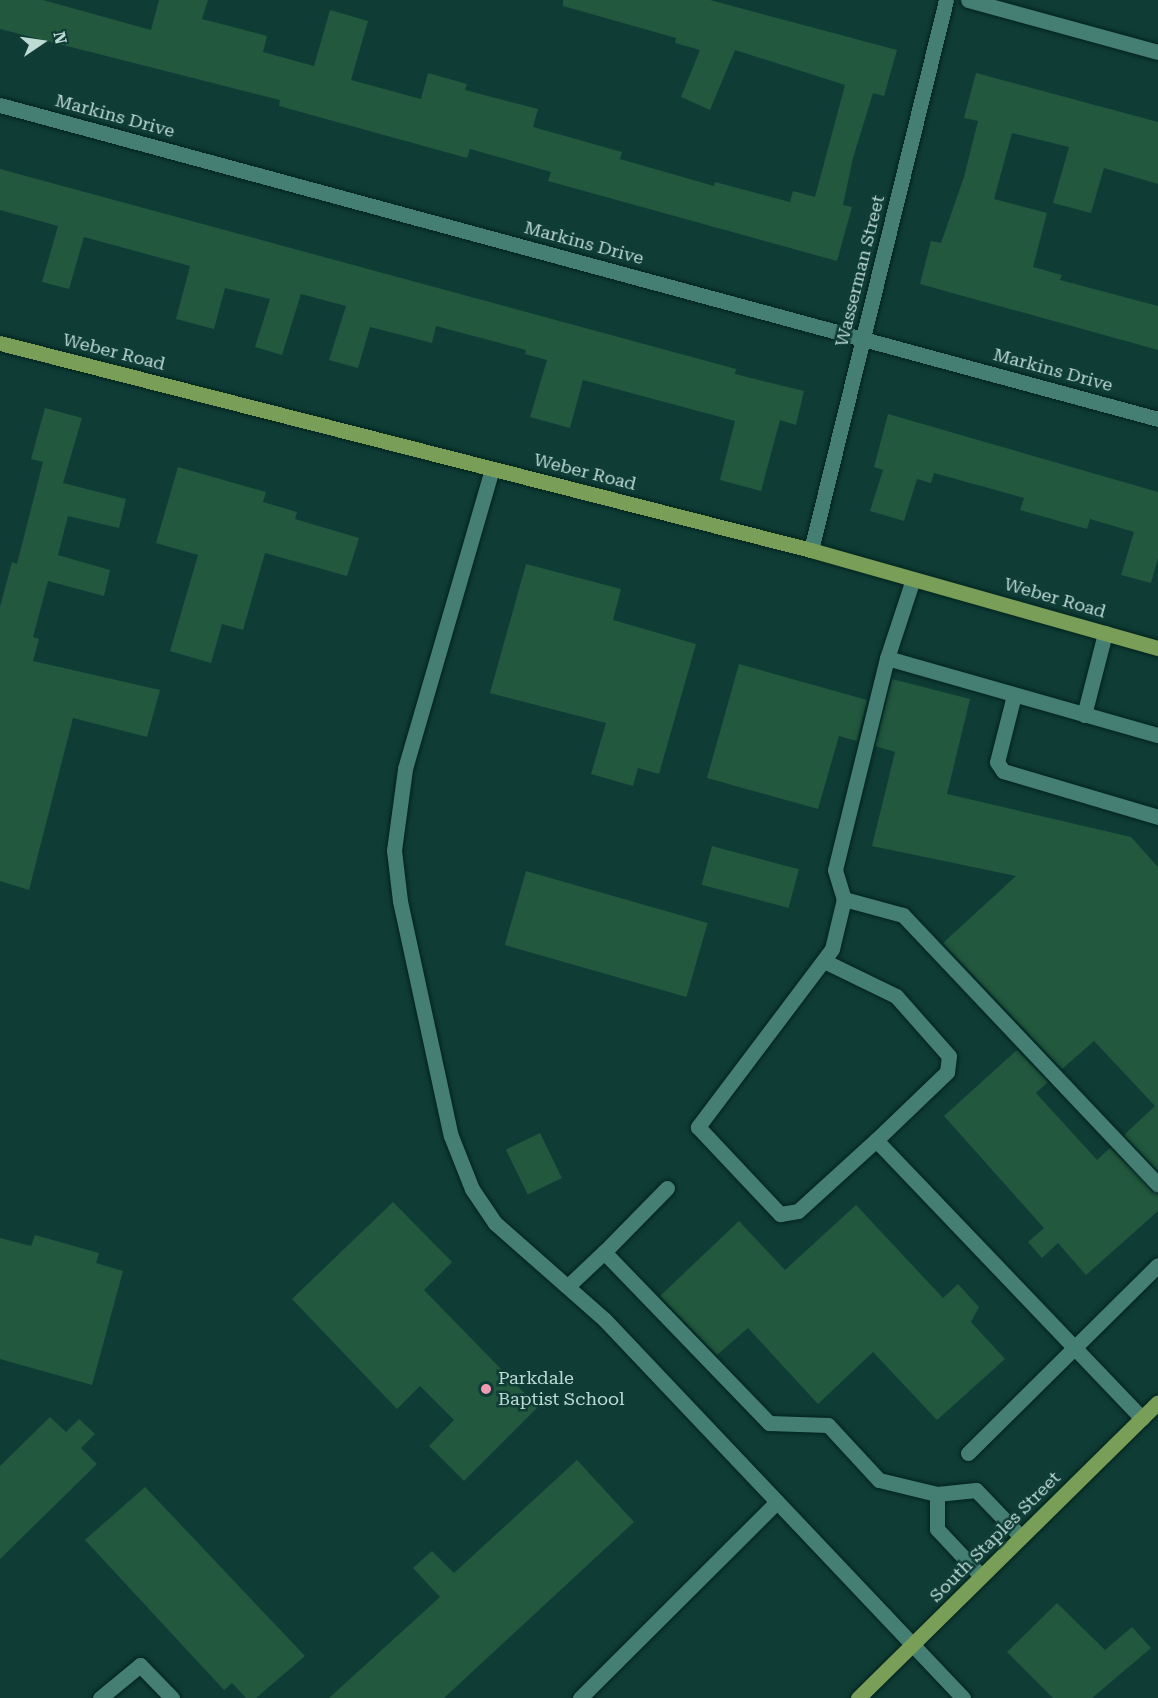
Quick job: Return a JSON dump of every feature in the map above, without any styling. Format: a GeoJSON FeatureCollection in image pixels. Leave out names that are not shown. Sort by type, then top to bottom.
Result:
{"type":"FeatureCollection","features":[{"type":"Feature","properties":{"kind":"main road","name":"Weber Road"},"geometry":{"type":"LineString","coordinates":[[1,346],[811,550],[1158,648]]}},
{"type":"Feature","properties":{"kind":"main road","name":"South Staples Street"},"geometry":{"type":"LineString","coordinates":[[858,1698],[1158,1402]]}},
{"type":"Feature","properties":{"kind":"street","name":"Wasserman Street"},"geometry":{"type":"LineString","coordinates":[[811,550],[946,0]]}},
{"type":"Feature","properties":{"kind":"street"},"geometry":{"type":"LineString","coordinates":[[968,0],[1158,52]]}},
{"type":"Feature","properties":{"kind":"street","name":"Markins Drive"},"geometry":{"type":"LineString","coordinates":[[0,105],[1158,419]]}},
{"type":"Feature","properties":{"kind":"street"},"geometry":{"type":"LineString","coordinates":[[492,469],[405,769],[394,850],[400,901],[451,1136],[472,1189],[495,1223],[604,1319],[963,1698]]}},
{"type":"Feature","properties":{"kind":"street"},"geometry":{"type":"LineString","coordinates":[[824,961],[896,996],[949,1056],[947,1072],[798,1211],[780,1214],[698,1126],[832,950],[844,899],[835,870],[887,658],[913,579]]}},
{"type":"Feature","properties":{"kind":"street"},"geometry":{"type":"LineString","coordinates":[[1084,715],[1105,633]]}},
{"type":"Feature","properties":{"kind":"street"},"geometry":{"type":"LineString","coordinates":[[887,658],[1158,735]]}},
{"type":"Feature","properties":{"kind":"street"},"geometry":{"type":"LineString","coordinates":[[1014,695],[997,762],[1003,771],[1158,817]]}},
{"type":"Feature","properties":{"kind":"street"},"geometry":{"type":"LineString","coordinates":[[844,899],[903,915],[1158,1185]]}},
{"type":"Feature","properties":{"kind":"street"},"geometry":{"type":"LineString","coordinates":[[876,1140],[1142,1418]]}},
{"type":"Feature","properties":{"kind":"street"},"geometry":{"type":"LineString","coordinates":[[568,1286],[667,1188]]}},
{"type":"Feature","properties":{"kind":"street"},"geometry":{"type":"LineString","coordinates":[[604,1252],[769,1423],[828,1425],[879,1480],[937,1494],[976,1490],[1021,1538]]}},
{"type":"Feature","properties":{"kind":"street"},"geometry":{"type":"LineString","coordinates":[[968,1453],[1158,1265]]}},
{"type":"Feature","properties":{"kind":"street"},"geometry":{"type":"LineString","coordinates":[[937,1494],[937,1529],[981,1576]]}},
{"type":"Feature","properties":{"kind":"street"},"geometry":{"type":"LineString","coordinates":[[580,1698],[777,1502]]}},
{"type":"Feature","properties":{"kind":"street"},"geometry":{"type":"LineString","coordinates":[[100,1698],[140,1665],[172,1698]]}},
{"type":"Feature","properties":{"kind":"building"},"geometry":{"type":"Polygon","coordinates":[[[0,0],[43,0],[151,30],[159,0],[208,0],[202,19],[267,36],[263,52],[314,66],[330,10],[368,21],[351,80],[421,99],[428,73],[467,84],[465,90],[538,109],[533,127],[622,152],[620,159],[714,186],[715,182],[790,202],[793,191],[815,197],[845,85],[735,50],[710,110],[681,97],[700,50],[675,43],[676,38],[563,6],[563,0],[710,0],[897,50],[884,96],[873,93],[853,158],[843,205],[852,207],[837,261],[548,181],[551,172],[470,149],[467,158],[279,106],[280,100],[0,29],[0,0]]]}},
{"type":"Feature","properties":{"kind":"building"},"geometry":{"type":"Polygon","coordinates":[[[976,73],[1158,122],[1158,184],[1104,168],[1091,213],[1053,203],[1069,147],[1012,133],[994,199],[1047,213],[1033,267],[1062,275],[1060,280],[1158,306],[1158,350],[920,284],[931,241],[941,243],[964,177],[978,121],[964,118],[976,73]]]}},
{"type":"Feature","properties":{"kind":"building"},"geometry":{"type":"Polygon","coordinates":[[[0,169],[736,369],[735,374],[804,391],[796,425],[780,420],[761,491],[720,480],[735,421],[583,380],[570,428],[530,417],[547,360],[525,354],[526,350],[436,326],[432,343],[370,327],[358,368],[329,360],[346,306],[301,294],[282,355],[255,347],[270,299],[225,288],[214,329],[176,319],[190,266],[84,237],[69,289],[42,282],[58,226],[0,210],[0,169]]]}},
{"type":"Feature","properties":{"kind":"building"},"geometry":{"type":"Polygon","coordinates":[[[45,408],[82,418],[63,483],[126,499],[119,528],[68,516],[58,555],[110,570],[104,596],[48,581],[33,637],[39,639],[33,661],[160,690],[147,737],[73,718],[29,890],[0,881],[0,607],[12,562],[17,564],[43,462],[31,459],[45,408]]]}},
{"type":"Feature","properties":{"kind":"building"},"geometry":{"type":"Polygon","coordinates":[[[888,414],[1158,492],[1158,558],[1151,583],[1121,575],[1134,532],[1090,519],[1087,529],[1020,510],[1024,498],[934,473],[931,483],[917,479],[904,521],[870,511],[883,470],[874,467],[888,414]]]}},
{"type":"Feature","properties":{"kind":"building"},"geometry":{"type":"Polygon","coordinates":[[[178,467],[266,492],[263,502],[297,512],[295,519],[359,538],[347,576],[265,553],[243,630],[222,624],[211,663],[170,651],[198,555],[156,543],[178,467]]]}},
{"type":"Feature","properties":{"kind":"building"},"geometry":{"type":"Polygon","coordinates":[[[526,564],[621,589],[613,620],[696,644],[659,774],[638,768],[633,786],[591,774],[606,723],[490,693],[526,564]]]}},
{"type":"Feature","properties":{"kind":"building"},"geometry":{"type":"Polygon","coordinates":[[[739,664],[867,700],[857,741],[839,736],[818,809],[707,778],[739,664]]]}},
{"type":"Feature","properties":{"kind":"building"},"geometry":{"type":"Polygon","coordinates":[[[892,679],[970,699],[947,794],[1131,837],[1158,867],[1158,1171],[1124,1135],[1155,1106],[1094,1041],[1062,1069],[943,943],[1016,876],[872,846],[895,752],[875,746],[892,679]]]}},
{"type":"Feature","properties":{"kind":"building"},"geometry":{"type":"Polygon","coordinates":[[[712,846],[799,869],[789,908],[702,885],[712,846]]]}},
{"type":"Feature","properties":{"kind":"building"},"geometry":{"type":"Polygon","coordinates":[[[526,871],[708,923],[686,997],[505,945],[526,871]]]}},
{"type":"Feature","properties":{"kind":"building"},"geometry":{"type":"Polygon","coordinates":[[[1017,1050],[1048,1082],[1036,1093],[1097,1160],[1110,1148],[1158,1194],[1158,1211],[1086,1275],[1058,1243],[1042,1258],[1028,1242],[1044,1228],[944,1116],[1017,1050]]]}},
{"type":"Feature","properties":{"kind":"building"},"geometry":{"type":"Polygon","coordinates":[[[540,1133],[562,1178],[528,1195],[506,1150],[540,1133]]]}},
{"type":"Feature","properties":{"kind":"building"},"geometry":{"type":"Polygon","coordinates":[[[393,1202],[452,1262],[424,1290],[538,1407],[464,1481],[429,1446],[454,1420],[420,1386],[397,1409],[292,1299],[393,1202]]]}},
{"type":"Feature","properties":{"kind":"building"},"geometry":{"type":"Polygon","coordinates":[[[856,1205],[943,1298],[958,1284],[979,1307],[971,1322],[1005,1359],[937,1420],[873,1352],[818,1404],[748,1328],[717,1355],[660,1296],[739,1221],[785,1270],[856,1205]]]}},
{"type":"Feature","properties":{"kind":"building"},"geometry":{"type":"Polygon","coordinates":[[[35,1235],[99,1253],[96,1263],[123,1271],[92,1385],[0,1359],[0,1238],[31,1246],[35,1235]]]}},
{"type":"Feature","properties":{"kind":"building"},"geometry":{"type":"Polygon","coordinates":[[[50,1417],[66,1432],[79,1419],[95,1434],[81,1448],[97,1464],[0,1559],[0,1466],[50,1417]]]}},
{"type":"Feature","properties":{"kind":"building"},"geometry":{"type":"Polygon","coordinates":[[[577,1460],[634,1522],[444,1698],[329,1698],[440,1597],[413,1568],[432,1551],[454,1573],[577,1460]]]}},
{"type":"Feature","properties":{"kind":"building"},"geometry":{"type":"Polygon","coordinates":[[[145,1487],[305,1656],[256,1698],[246,1698],[232,1683],[224,1690],[85,1540],[145,1487]]]}},
{"type":"Feature","properties":{"kind":"building"},"geometry":{"type":"Polygon","coordinates":[[[1057,1603],[1105,1650],[1132,1627],[1151,1648],[1092,1698],[1053,1698],[1007,1652],[1057,1603]]]}},
{"type":"Feature","properties":{"kind":"place","name":"Parkdale Baptist School"},"geometry":{"type":"Point","coordinates":[486,1389]}}]}
